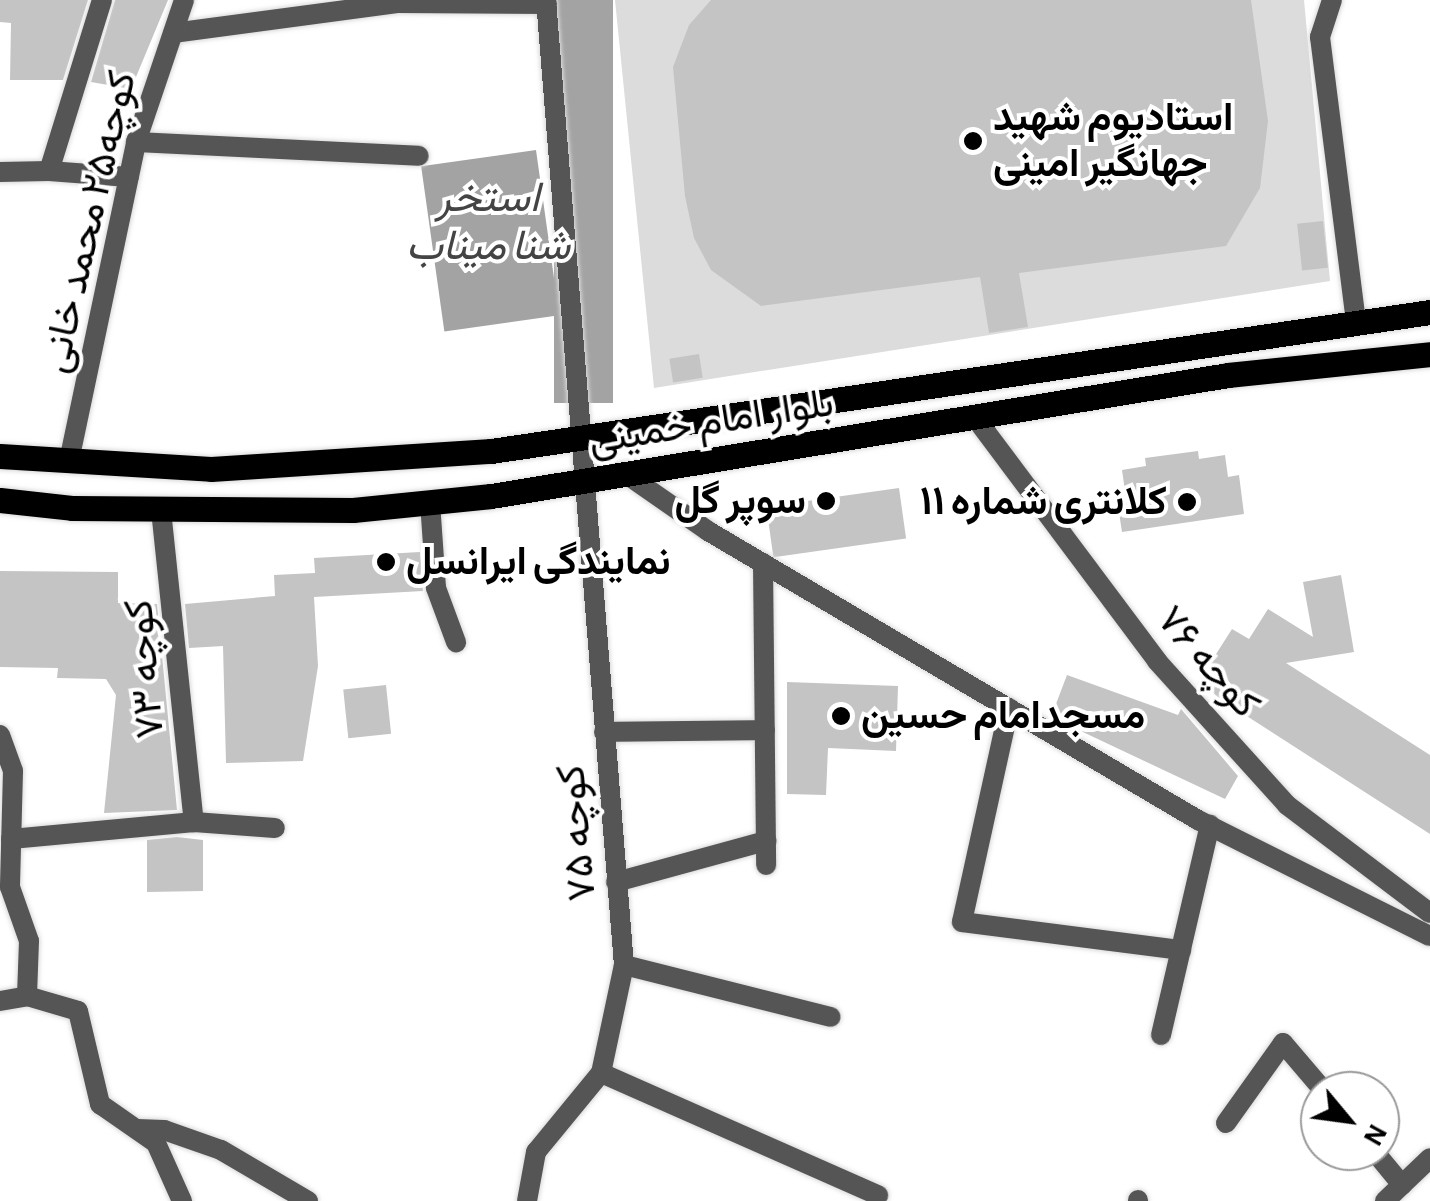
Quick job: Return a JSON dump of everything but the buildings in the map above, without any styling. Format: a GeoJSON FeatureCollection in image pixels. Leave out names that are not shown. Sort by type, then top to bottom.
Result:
{"type":"FeatureCollection","features":[{"type":"Feature","properties":{"kind":"main road","name":"بلوار امام خمینی"},"geometry":{"type":"LineString","coordinates":[[0,456],[211,469],[355,464],[585,436],[1430,312]]}},
{"type":"Feature","properties":{"kind":"main road","name":"بلوار امام خمینی"},"geometry":{"type":"LineString","coordinates":[[0,500],[161,510],[354,510],[582,481],[1228,376],[1430,354]]}},
{"type":"Feature","properties":{"kind":"street"},"geometry":{"type":"LineString","coordinates":[[50,170],[102,0]]}},
{"type":"Feature","properties":{"kind":"street","name":"کوچه۲۵ محمد خانی"},"geometry":{"type":"LineString","coordinates":[[69,461],[136,142],[184,0]]}},
{"type":"Feature","properties":{"kind":"street"},"geometry":{"type":"LineString","coordinates":[[1332,0],[1320,37],[1356,322]]}},
{"type":"Feature","properties":{"kind":"street"},"geometry":{"type":"LineString","coordinates":[[172,33],[397,2],[546,2]]}},
{"type":"Feature","properties":{"kind":"street","name":"کوچه ۷۵"},"geometry":{"type":"LineString","coordinates":[[546,2],[585,436],[582,481],[624,965],[601,1073]]}},
{"type":"Feature","properties":{"kind":"street"},"geometry":{"type":"LineString","coordinates":[[136,142],[419,156]]}},
{"type":"Feature","properties":{"kind":"street"},"geometry":{"type":"LineString","coordinates":[[0,172],[50,170],[129,177]]}},
{"type":"Feature","properties":{"kind":"street","name":"کوچه ۷۶"},"geometry":{"type":"LineString","coordinates":[[974,416],[1157,661],[1287,804],[1430,913]]}},
{"type":"Feature","properties":{"kind":"street"},"geometry":{"type":"LineString","coordinates":[[626,474],[763,563],[1210,825],[1430,936]]}},
{"type":"Feature","properties":{"kind":"street"},"geometry":{"type":"LineString","coordinates":[[430,502],[436,588],[456,642]]}},
{"type":"Feature","properties":{"kind":"street","name":"کوچه ۷۳"},"geometry":{"type":"LineString","coordinates":[[161,510],[194,822]]}},
{"type":"Feature","properties":{"kind":"street"},"geometry":{"type":"LineString","coordinates":[[763,563],[766,865]]}},
{"type":"Feature","properties":{"kind":"street"},"geometry":{"type":"LineString","coordinates":[[1009,708],[962,922],[1181,950]]}},
{"type":"Feature","properties":{"kind":"street"},"geometry":{"type":"LineString","coordinates":[[604,732],[765,730]]}},
{"type":"Feature","properties":{"kind":"street"},"geometry":{"type":"LineString","coordinates":[[0,735],[14,771],[12,839],[5,883],[29,941],[28,996]]}},
{"type":"Feature","properties":{"kind":"street"},"geometry":{"type":"LineString","coordinates":[[12,839],[194,822],[275,828]]}},
{"type":"Feature","properties":{"kind":"street"},"geometry":{"type":"LineString","coordinates":[[1161,1035],[1210,825]]}},
{"type":"Feature","properties":{"kind":"street"},"geometry":{"type":"LineString","coordinates":[[616,882],[766,842]]}},
{"type":"Feature","properties":{"kind":"street"},"geometry":{"type":"LineString","coordinates":[[624,965],[831,1017]]}},
{"type":"Feature","properties":{"kind":"street"},"geometry":{"type":"LineString","coordinates":[[0,1001],[28,996],[78,1011],[100,1104],[156,1144],[182,1201]]}},
{"type":"Feature","properties":{"kind":"street"},"geometry":{"type":"LineString","coordinates":[[1226,1123],[1283,1042],[1307,1071]]}},
{"type":"Feature","properties":{"kind":"street"},"geometry":{"type":"LineString","coordinates":[[527,1201],[536,1152],[601,1073],[878,1195]]}},
{"type":"Feature","properties":{"kind":"street"},"geometry":{"type":"LineString","coordinates":[[135,1129],[164,1130],[221,1150],[308,1201]]}},
{"type":"Feature","properties":{"kind":"street"},"geometry":{"type":"LineString","coordinates":[[1385,1201],[1430,1158]]}},
{"type":"Feature","properties":{"kind":"street"},"geometry":{"type":"LineString","coordinates":[[1390,1171],[1402,1185]]}},
{"type":"Feature","properties":{"kind":"shaded area","name":"استادیوم شهید جهانگیر امینی"},"geometry":{"type":"Polygon","coordinates":[[[615,0],[1304,0],[1330,281],[654,388],[615,0]]]}},
{"type":"Feature","properties":{"kind":"water"},"geometry":{"type":"Polygon","coordinates":[[[554,0],[613,0],[613,403],[554,403],[554,0]]]}},
{"type":"Feature","properties":{"kind":"water","name":"استخر شنا میناب"},"geometry":{"type":"Polygon","coordinates":[[[536,150],[559,315],[444,332],[421,166],[536,150]]]}},
{"type":"Feature","properties":{"kind":"place","name":"استادیوم شهید جهانگیر امینی"},"geometry":{"type":"Point","coordinates":[973,141]}},
{"type":"Feature","properties":{"kind":"place","name":"سوپر گل"},"geometry":{"type":"Point","coordinates":[826,501]}},
{"type":"Feature","properties":{"kind":"place","name":"کلانتری شماره ۱۱"},"geometry":{"type":"Point","coordinates":[1187,502]}},
{"type":"Feature","properties":{"kind":"place","name":"نمایندگی ایرانسل"},"geometry":{"type":"Point","coordinates":[386,562]}},
{"type":"Feature","properties":{"kind":"place","name":"مسجدامام حسین"},"geometry":{"type":"Point","coordinates":[841,716]}}]}
